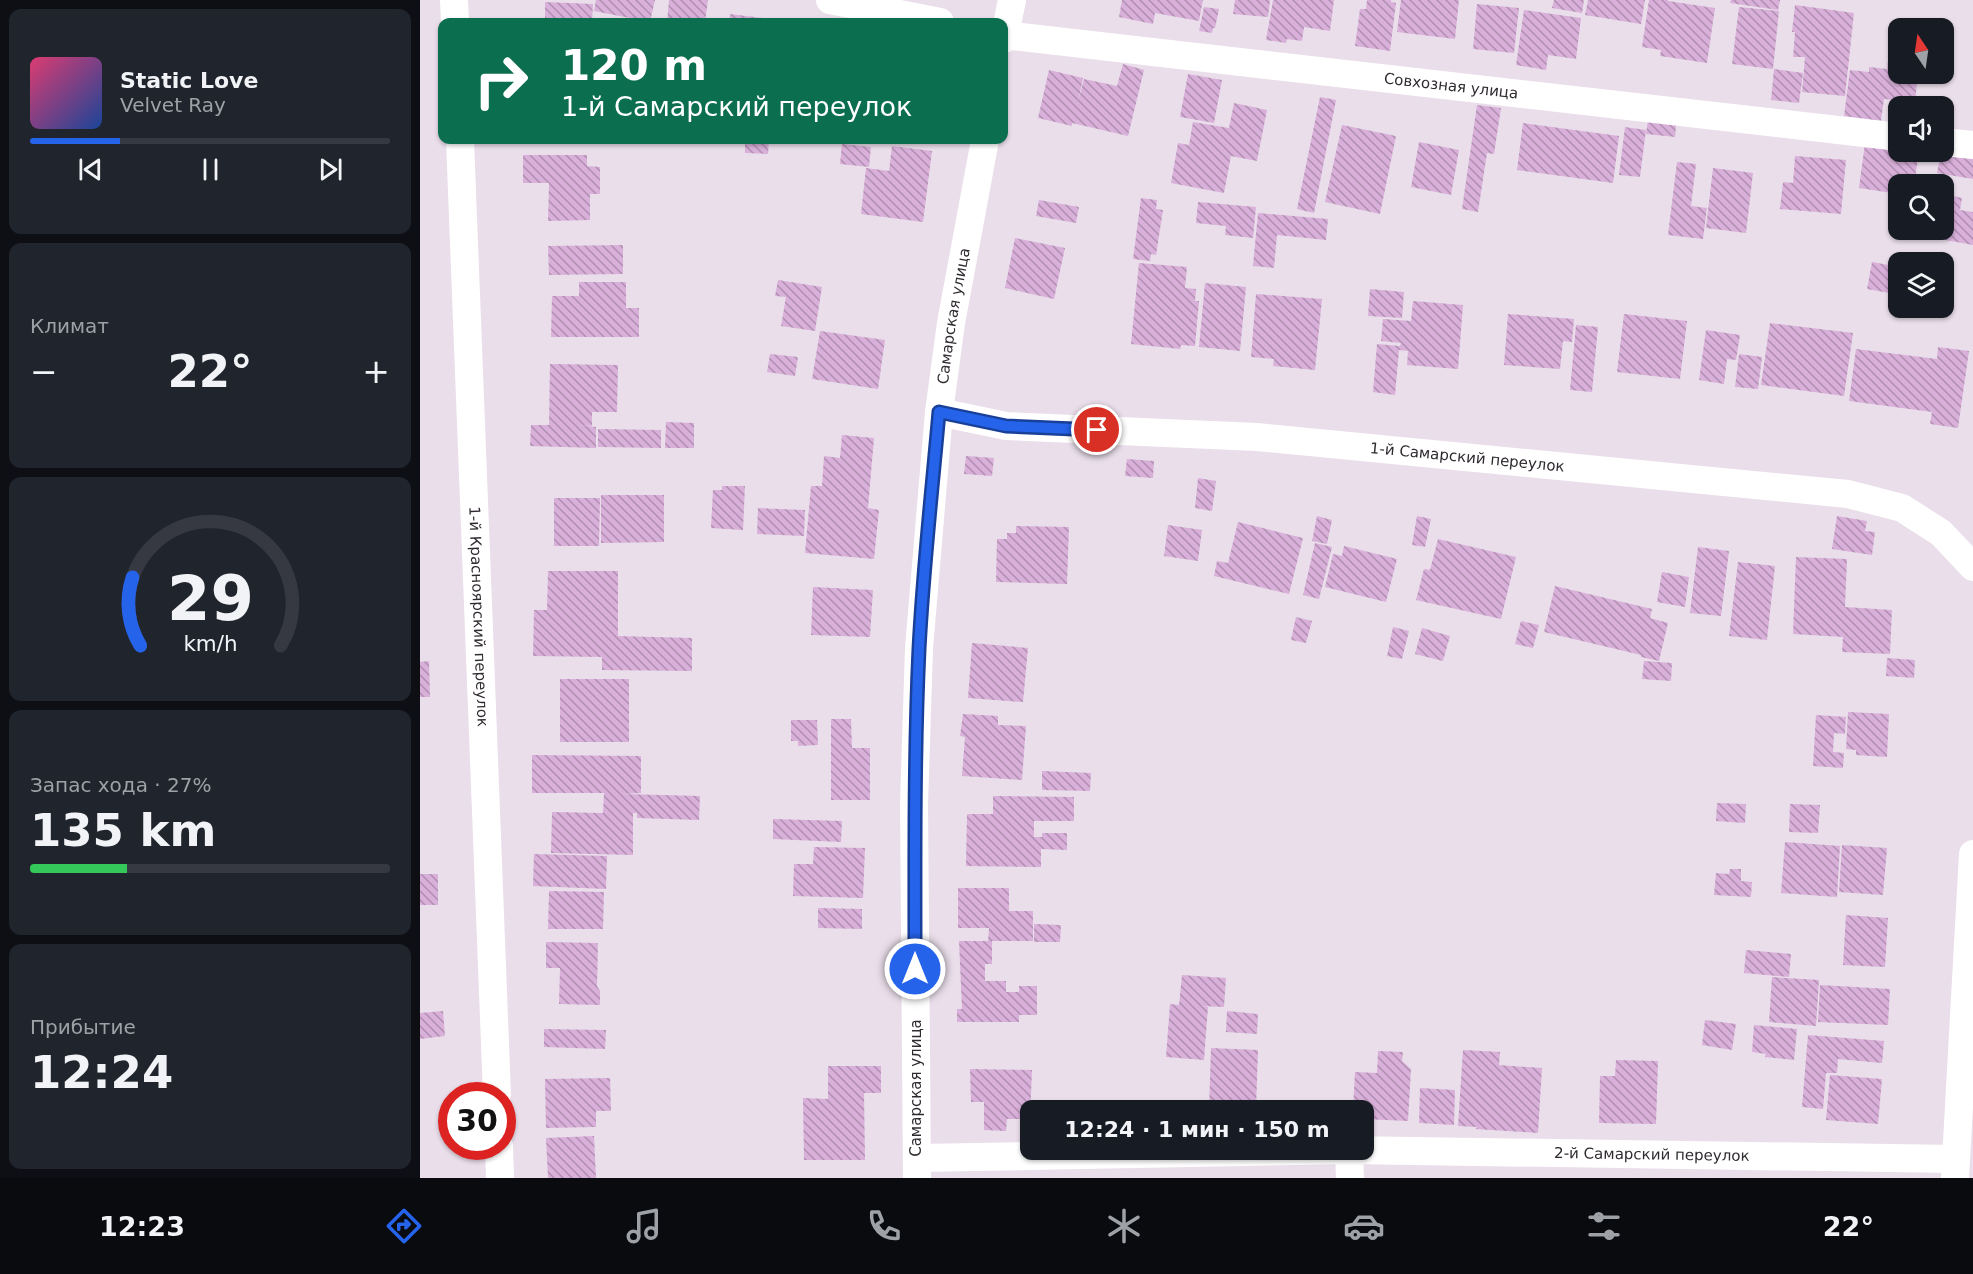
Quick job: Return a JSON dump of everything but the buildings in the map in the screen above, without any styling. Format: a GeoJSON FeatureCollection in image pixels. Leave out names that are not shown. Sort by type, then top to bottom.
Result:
{"type":"FeatureCollection","features":[{"type":"Feature","properties":{"kind":"street"},"geometry":{"type":"LineString","coordinates":[[454,0],[455,18]]}},
{"type":"Feature","properties":{"kind":"street"},"geometry":{"type":"LineString","coordinates":[[830,0],[920,18]]}},
{"type":"Feature","properties":{"kind":"street"},"geometry":{"type":"LineString","coordinates":[[1008,18],[1012,0]]}},
{"type":"Feature","properties":{"kind":"street","name":"Совхозная улица"},"geometry":{"type":"LineString","coordinates":[[1008,37],[1888,136]]}},
{"type":"Feature","properties":{"kind":"street"},"geometry":{"type":"LineString","coordinates":[[1954,143],[1973,145]]}},
{"type":"Feature","properties":{"kind":"street","name":"1-й Красноярский переулок"},"geometry":{"type":"LineString","coordinates":[[460,144],[496,1082]]}},
{"type":"Feature","properties":{"kind":"street","name":"Самарская улица"},"geometry":{"type":"LineString","coordinates":[[917,1168],[914,804],[916,714],[924,576],[939,412],[951,323],[984,144]]}},
{"type":"Feature","properties":{"kind":"street","name":"1-й Самарский переулок"},"geometry":{"type":"LineString","coordinates":[[939,412],[1006,426],[1257,437],[1848,494],[1902,508],[1941,533],[1973,567]]}},
{"type":"Feature","properties":{"kind":"street"},"geometry":{"type":"LineString","coordinates":[[1955,1168],[1973,854]]}},
{"type":"Feature","properties":{"kind":"street"},"geometry":{"type":"LineString","coordinates":[[499,1160],[500,1178]]}},
{"type":"Feature","properties":{"kind":"street","name":"2-й Самарский переулок"},"geometry":{"type":"LineString","coordinates":[[917,1168],[1349,1164],[1955,1168]]}},
{"type":"Feature","properties":{"kind":"route"},"geometry":{"type":"LineString","coordinates":[[915,969],[916,714],[924,576],[939,412],[1006,426],[1097,430]]}}]}
